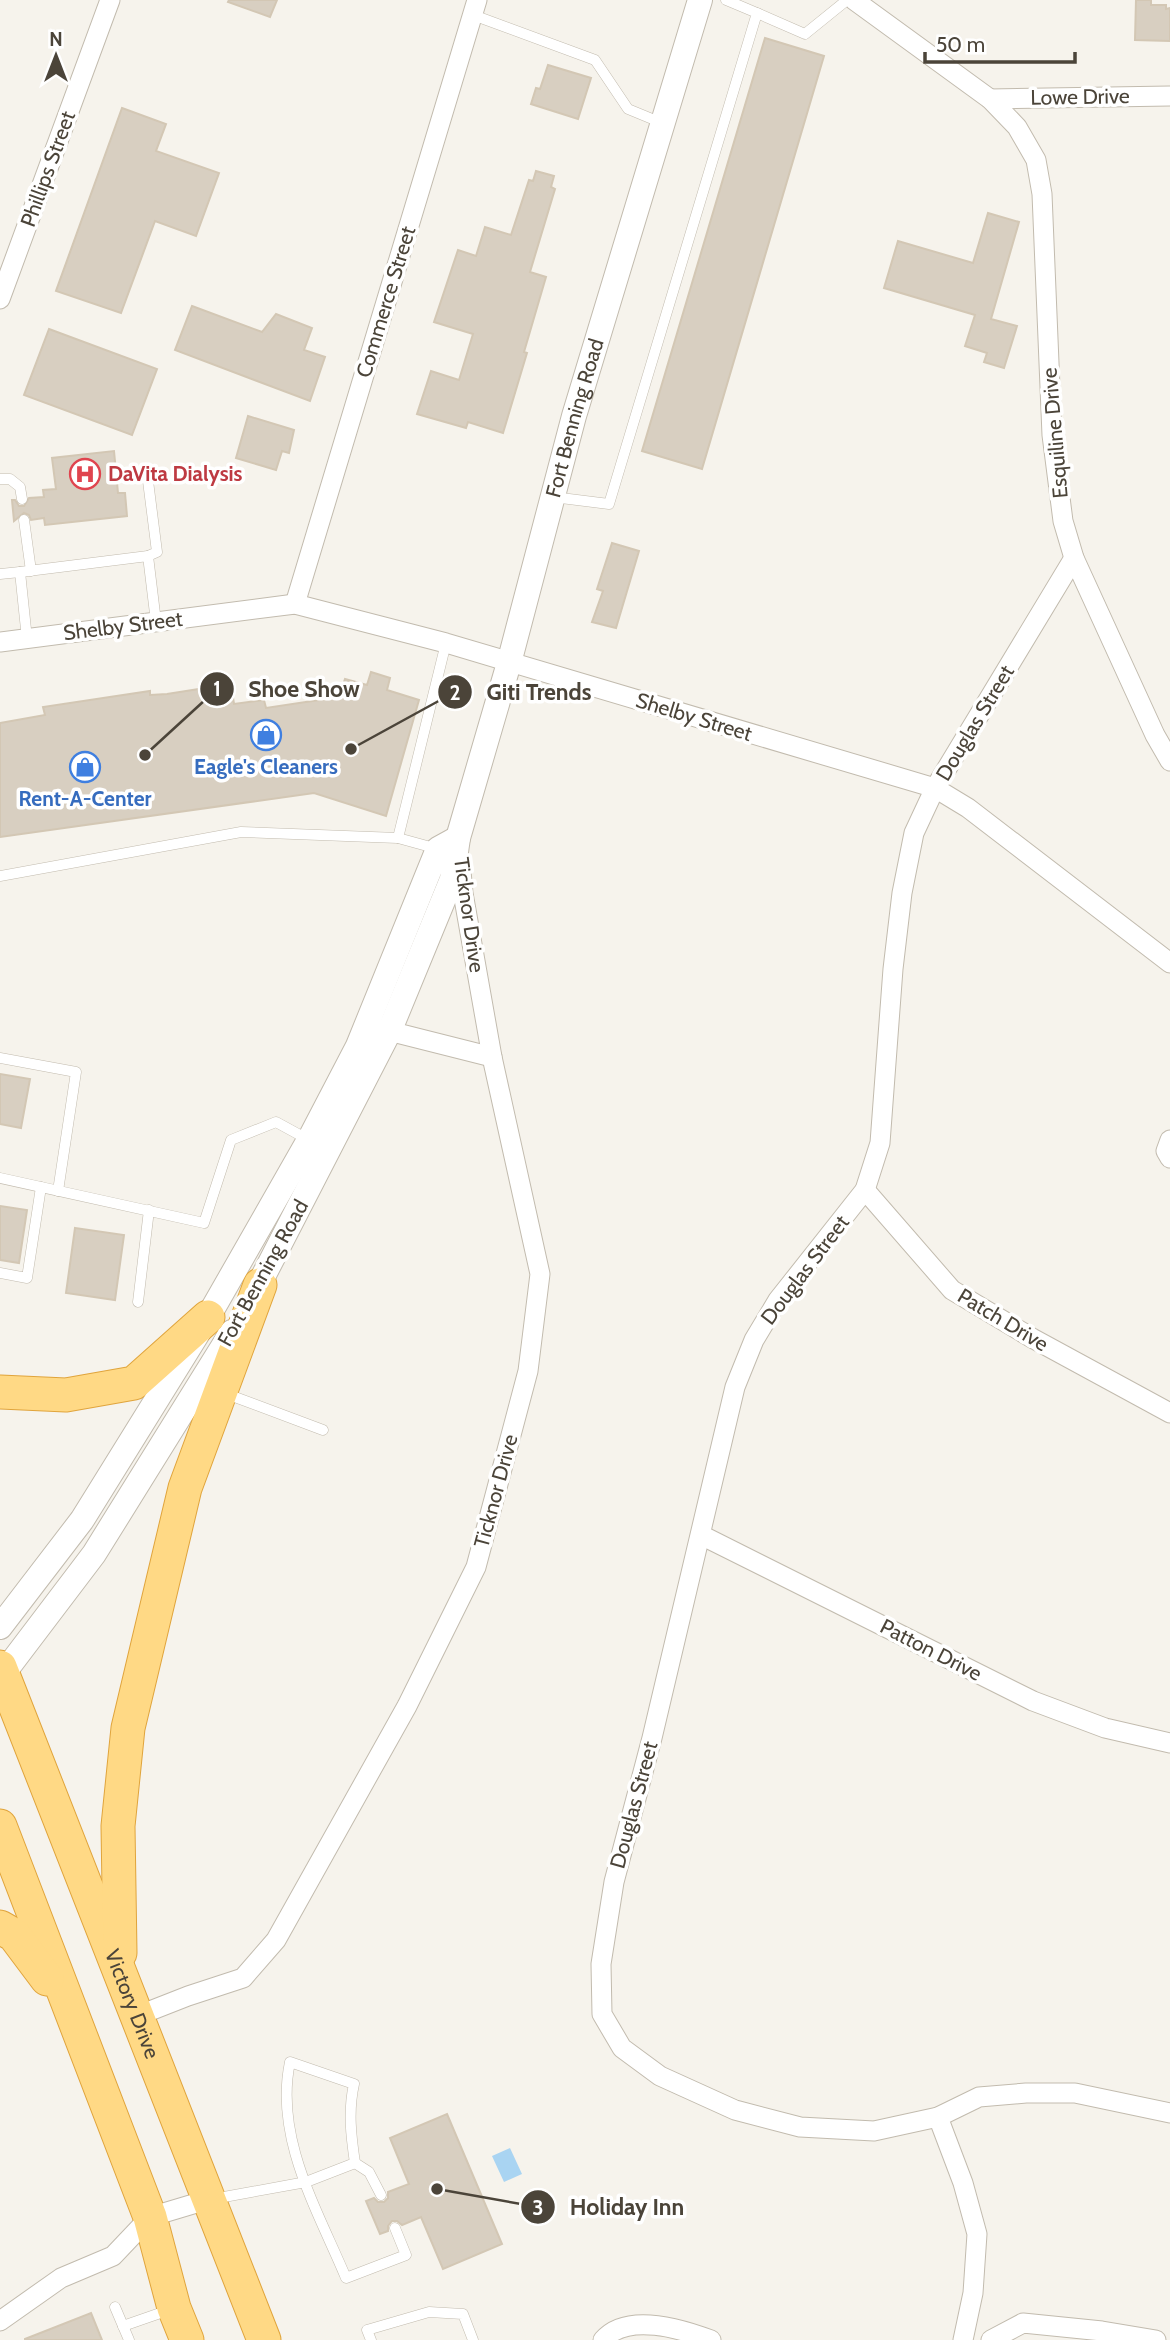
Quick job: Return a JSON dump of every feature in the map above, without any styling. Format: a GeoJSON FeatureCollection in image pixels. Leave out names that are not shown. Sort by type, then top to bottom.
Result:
{"type":"FeatureCollection","features":[{"type":"Feature","properties":{"kind":"highway"},"geometry":{"type":"LineString","coordinates":[[120,1973],[118,1825],[128,1728],[185,1488],[260,1285]]}},
{"type":"Feature","properties":{"kind":"highway"},"geometry":{"type":"LineString","coordinates":[[0,1392],[66,1395],[134,1383],[208,1317]]}},
{"type":"Feature","properties":{"kind":"highway","name":"Victory Drive"},"geometry":{"type":"LineString","coordinates":[[1,1671],[264,2340]]}},
{"type":"Feature","properties":{"kind":"highway"},"geometry":{"type":"LineString","coordinates":[[0,1826],[150,2217],[174,2308],[187,2340]]}},
{"type":"Feature","properties":{"kind":"highway"},"geometry":{"type":"LineString","coordinates":[[0,1927],[14,1935],[72,2013]]}},
{"type":"Feature","properties":{"kind":"street","name":"Phillips Street"},"geometry":{"type":"LineString","coordinates":[[0,299],[110,0]]}},
{"type":"Feature","properties":{"kind":"street","name":"Fort Benning Road"},"geometry":{"type":"LineString","coordinates":[[1,1671],[94,1554],[260,1285],[377,1028],[452,879],[448,843],[509,663],[574,416],[700,0]]}},
{"type":"Feature","properties":{"kind":"street","name":"Esquiline Drive"},"geometry":{"type":"LineString","coordinates":[[853,0],[990,99],[1017,127],[1036,160],[1042,194],[1053,446],[1063,521],[1074,558],[1155,735],[1170,761]]}},
{"type":"Feature","properties":{"kind":"street","name":"Commerce Street"},"geometry":{"type":"LineString","coordinates":[[295,604],[475,8]]}},
{"type":"Feature","properties":{"kind":"street","name":"Lowe Drive"},"geometry":{"type":"LineString","coordinates":[[990,99],[1170,96]]}},
{"type":"Feature","properties":{"kind":"street","name":"Douglas Street"},"geometry":{"type":"LineString","coordinates":[[938,2117],[874,2131],[800,2127],[735,2110],[660,2076],[622,2049],[602,2014],[601,1964],[614,1882],[652,1738],[735,1387],[754,1340],[778,1300],[865,1190],[880,1143],[893,969],[902,893],[915,833],[935,788],[1074,558]]}},
{"type":"Feature","properties":{"kind":"street","name":"Shelby Street"},"geometry":{"type":"LineString","coordinates":[[0,642],[295,604],[446,643],[935,788],[968,808],[1170,963]]}},
{"type":"Feature","properties":{"kind":"street","name":"Ticknor Drive"},"geometry":{"type":"LineString","coordinates":[[137,2016],[243,1978],[276,1940],[407,1706],[476,1567],[528,1371],[540,1274],[492,1057],[463,893],[448,843]]}},
{"type":"Feature","properties":{"kind":"street","name":"Fort Benning Road"},"geometry":{"type":"LineString","coordinates":[[0,1627],[82,1520],[208,1317],[309,1140],[358,1046],[377,1028]]}},
{"type":"Feature","properties":{"kind":"street"},"geometry":{"type":"LineString","coordinates":[[377,1028],[492,1057]]}},
{"type":"Feature","properties":{"kind":"street"},"geometry":{"type":"LineString","coordinates":[[1170,1140],[1166,1151],[1170,1158]]}},
{"type":"Feature","properties":{"kind":"street","name":"Patch Drive"},"geometry":{"type":"LineString","coordinates":[[865,1190],[953,1290],[1032,1338],[1170,1413]]}},
{"type":"Feature","properties":{"kind":"street","name":"Patton Drive"},"geometry":{"type":"LineString","coordinates":[[701,1535],[1033,1701],[1105,1728],[1170,1743]]}},
{"type":"Feature","properties":{"kind":"street"},"geometry":{"type":"LineString","coordinates":[[963,2340],[973,2292],[977,2234],[963,2183],[938,2117],[979,2097],[1026,2093],[1075,2093],[1170,2113]]}},
{"type":"Feature","properties":{"kind":"street"},"geometry":{"type":"LineString","coordinates":[[0,2321],[61,2278],[113,2256],[150,2217],[209,2199]]}},
{"type":"Feature","properties":{"kind":"street"},"geometry":{"type":"LineString","coordinates":[[991,2340],[1023,2323],[1156,2340]]}},
{"type":"Feature","properties":{"kind":"street"},"geometry":{"type":"LineString","coordinates":[[603,2340],[611,2331],[637,2326],[688,2331],[711,2340]]}},
{"type":"Feature","properties":{"kind":"lane"},"geometry":{"type":"LineString","coordinates":[[726,0],[805,34],[847,0]]}},
{"type":"Feature","properties":{"kind":"lane"},"geometry":{"type":"LineString","coordinates":[[475,8],[595,60],[628,109],[663,123]]}},
{"type":"Feature","properties":{"kind":"lane"},"geometry":{"type":"LineString","coordinates":[[552,497],[609,504],[757,13]]}},
{"type":"Feature","properties":{"kind":"lane"},"geometry":{"type":"LineString","coordinates":[[0,479],[10,479],[20,487],[22,499]]}},
{"type":"Feature","properties":{"kind":"lane"},"geometry":{"type":"LineString","coordinates":[[0,574],[148,556],[157,552],[148,481]]}},
{"type":"Feature","properties":{"kind":"lane"},"geometry":{"type":"LineString","coordinates":[[24,520],[27,639]]}},
{"type":"Feature","properties":{"kind":"lane"},"geometry":{"type":"LineString","coordinates":[[148,556],[156,622]]}},
{"type":"Feature","properties":{"kind":"lane"},"geometry":{"type":"LineString","coordinates":[[398,838],[446,643]]}},
{"type":"Feature","properties":{"kind":"lane"},"geometry":{"type":"LineString","coordinates":[[0,876],[241,832],[398,838],[448,843]]}},
{"type":"Feature","properties":{"kind":"lane"},"geometry":{"type":"LineString","coordinates":[[0,1058],[76,1072],[58,1191]]}},
{"type":"Feature","properties":{"kind":"lane"},"geometry":{"type":"LineString","coordinates":[[0,1178],[204,1223],[230,1139],[276,1122],[309,1140]]}},
{"type":"Feature","properties":{"kind":"lane"},"geometry":{"type":"LineString","coordinates":[[0,1273],[27,1278],[41,1187]]}},
{"type":"Feature","properties":{"kind":"lane"},"geometry":{"type":"LineString","coordinates":[[138,1302],[149,1210]]}},
{"type":"Feature","properties":{"kind":"lane"},"geometry":{"type":"LineString","coordinates":[[220,1391],[323,1430]]}},
{"type":"Feature","properties":{"kind":"lane"},"geometry":{"type":"LineString","coordinates":[[355,2164],[350,2131],[350,2101],[354,2084],[290,2062],[286,2084],[293,2151],[346,2278],[406,2255],[395,2228]]}},
{"type":"Feature","properties":{"kind":"lane"},"geometry":{"type":"LineString","coordinates":[[209,2199],[306,2182],[355,2164],[369,2172],[381,2195]]}},
{"type":"Feature","properties":{"kind":"lane"},"geometry":{"type":"LineString","coordinates":[[115,2307],[129,2340]]}},
{"type":"Feature","properties":{"kind":"lane"},"geometry":{"type":"LineString","coordinates":[[123,2326],[174,2308]]}},
{"type":"Feature","properties":{"kind":"lane"},"geometry":{"type":"LineString","coordinates":[[371,2340],[367,2330],[429,2312],[463,2314],[473,2340]]}},
{"type":"Feature","properties":{"kind":"water"},"geometry":{"type":"Polygon","coordinates":[[[510,2148],[522,2174],[504,2182],[492,2156],[510,2148]]]}},
{"type":"Feature","properties":{"kind":"building"},"geometry":{"type":"Polygon","coordinates":[[[277,0],[270,17],[228,2],[277,0]]]}},
{"type":"Feature","properties":{"kind":"building"},"geometry":{"type":"Polygon","coordinates":[[[1136,0],[1151,0],[1151,5],[1166,5],[1166,9],[1170,8],[1170,41],[1135,40],[1136,0]]]}},
{"type":"Feature","properties":{"kind":"building"},"geometry":{"type":"Polygon","coordinates":[[[765,38],[824,56],[702,469],[642,451],[765,38]]]}},
{"type":"Feature","properties":{"kind":"building"},"geometry":{"type":"Polygon","coordinates":[[[548,65],[591,78],[578,119],[531,104],[536,88],[540,89],[548,65]]]}},
{"type":"Feature","properties":{"kind":"building"},"geometry":{"type":"Polygon","coordinates":[[[122,108],[166,124],[156,151],[219,173],[196,236],[155,221],[121,313],[56,291],[122,108]]]}},
{"type":"Feature","properties":{"kind":"building"},"geometry":{"type":"Polygon","coordinates":[[[536,171],[554,176],[551,187],[555,189],[530,272],[546,277],[503,433],[468,422],[466,428],[417,414],[431,371],[459,380],[473,334],[434,322],[458,250],[476,256],[485,227],[511,235],[529,180],[533,181],[536,171]]]}},
{"type":"Feature","properties":{"kind":"building"},"geometry":{"type":"Polygon","coordinates":[[[988,213],[1019,222],[991,319],[1017,326],[1004,368],[984,362],[987,353],[965,346],[975,315],[884,288],[898,241],[973,263],[988,213]]]}},
{"type":"Feature","properties":{"kind":"building"},"geometry":{"type":"Polygon","coordinates":[[[192,306],[262,332],[276,314],[312,328],[304,350],[325,357],[310,401],[175,350],[192,306]]]}},
{"type":"Feature","properties":{"kind":"building"},"geometry":{"type":"Polygon","coordinates":[[[49,329],[157,369],[132,435],[24,395],[49,329]]]}},
{"type":"Feature","properties":{"kind":"building"},"geometry":{"type":"Polygon","coordinates":[[[248,416],[294,430],[289,453],[282,451],[276,470],[236,458],[248,416]]]}},
{"type":"Feature","properties":{"kind":"building","name":"DaVita Dialysis"},"geometry":{"type":"Polygon","coordinates":[[[114,451],[118,493],[125,493],[127,516],[45,525],[44,518],[31,520],[29,515],[24,513],[14,521],[12,500],[19,506],[24,506],[29,498],[44,497],[43,490],[56,489],[52,458],[114,451]]]}},
{"type":"Feature","properties":{"kind":"building"},"geometry":{"type":"Polygon","coordinates":[[[612,543],[639,551],[616,628],[592,622],[603,591],[597,589],[612,543]]]}},
{"type":"Feature","properties":{"kind":"building"},"geometry":{"type":"Polygon","coordinates":[[[371,672],[390,678],[387,690],[419,700],[386,816],[314,793],[0,837],[0,723],[45,715],[43,707],[150,691],[150,695],[167,694],[231,684],[234,704],[264,700],[266,708],[339,697],[345,679],[367,685],[371,672]]]}},
{"type":"Feature","properties":{"kind":"building"},"geometry":{"type":"Polygon","coordinates":[[[0,1074],[30,1079],[21,1128],[0,1124],[0,1074]]]}},
{"type":"Feature","properties":{"kind":"building"},"geometry":{"type":"Polygon","coordinates":[[[0,1206],[27,1210],[19,1263],[0,1260],[0,1206]]]}},
{"type":"Feature","properties":{"kind":"building"},"geometry":{"type":"Polygon","coordinates":[[[75,1228],[124,1235],[115,1300],[66,1293],[75,1228]]]}},
{"type":"Feature","properties":{"kind":"building"},"geometry":{"type":"Polygon","coordinates":[[[447,2114],[502,2244],[443,2269],[421,2217],[402,2225],[392,2221],[388,2231],[380,2234],[366,2201],[374,2198],[378,2202],[384,2202],[388,2198],[388,2192],[409,2184],[390,2138],[447,2114]]]}},
{"type":"Feature","properties":{"kind":"building"},"geometry":{"type":"Polygon","coordinates":[[[91,2313],[102,2340],[25,2340],[25,2339],[91,2313]]]}},
{"type":"Feature","properties":{"kind":"place","name":"DaVita Dialysis"},"geometry":{"type":"Point","coordinates":[85,474]}},
{"type":"Feature","properties":{"kind":"place","name":"Eagle's Cleaners"},"geometry":{"type":"Point","coordinates":[266,735]}},
{"type":"Feature","properties":{"kind":"place","name":"Giti Trends"},"geometry":{"type":"Point","coordinates":[351,749]}},
{"type":"Feature","properties":{"kind":"place","name":"Shoe Show"},"geometry":{"type":"Point","coordinates":[145,755]}},
{"type":"Feature","properties":{"kind":"place","name":"Rent-A-Center"},"geometry":{"type":"Point","coordinates":[85,767]}},
{"type":"Feature","properties":{"kind":"place","name":"Holiday Inn"},"geometry":{"type":"Point","coordinates":[437,2189]}}]}
